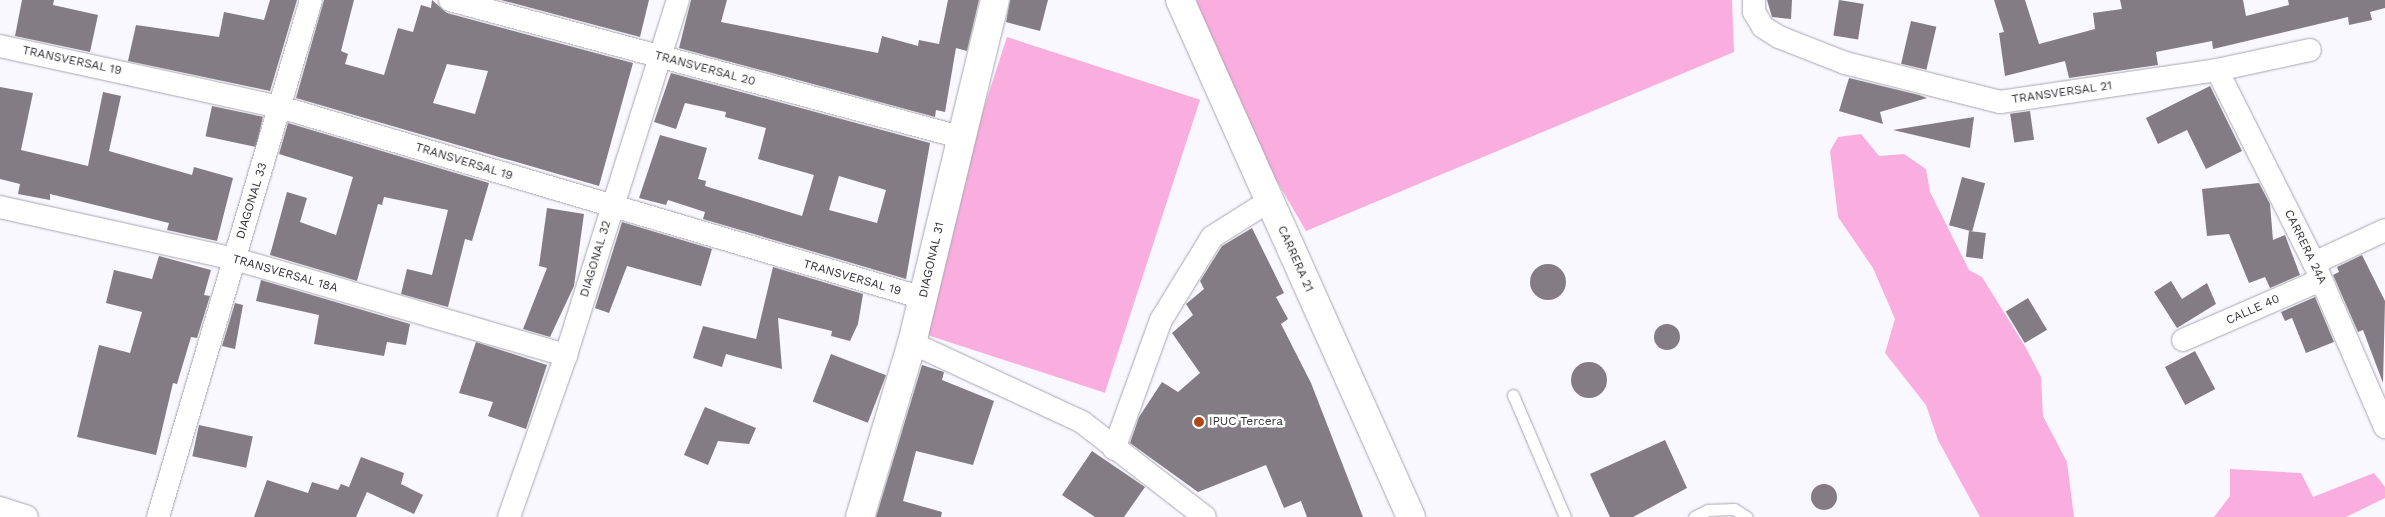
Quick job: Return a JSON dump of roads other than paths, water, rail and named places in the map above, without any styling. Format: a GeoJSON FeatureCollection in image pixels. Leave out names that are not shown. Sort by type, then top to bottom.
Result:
{"type":"FeatureCollection","features":[{"type":"Feature","properties":{"kind":"street","name":"DIAGONAL 33"},"geometry":{"type":"LineString","coordinates":[[158,517],[311,0]]}},
{"type":"Feature","properties":{"kind":"street","name":"TRANSVERSAL 20"},"geometry":{"type":"LineString","coordinates":[[450,0],[960,137]]}},
{"type":"Feature","properties":{"kind":"street","name":"DIAGONAL 32"},"geometry":{"type":"LineString","coordinates":[[509,517],[566,356],[657,56],[678,0]]}},
{"type":"Feature","properties":{"kind":"street","name":"DIAGONAL 31"},"geometry":{"type":"LineString","coordinates":[[860,517],[912,343],[960,137],[995,0]]}},
{"type":"Feature","properties":{"kind":"street","name":"CARRERA 21"},"geometry":{"type":"LineString","coordinates":[[1180,0],[1411,517]]}},
{"type":"Feature","properties":{"kind":"street","name":"TRANSVERSAL 21"},"geometry":{"type":"LineString","coordinates":[[1754,0],[1754,12],[1763,27],[1779,37],[1845,63],[2000,102],[2217,70],[2310,50]]}},
{"type":"Feature","properties":{"kind":"street","name":"TRANSVERSAL 19"},"geometry":{"type":"LineString","coordinates":[[0,46],[280,107],[612,208],[923,298]]}},
{"type":"Feature","properties":{"kind":"street","name":"CARRERA 24A"},"geometry":{"type":"LineString","coordinates":[[2217,70],[2317,269],[2385,427]]}},
{"type":"Feature","properties":{"kind":"street"},"geometry":{"type":"LineString","coordinates":[[1114,449],[1161,320],[1212,237],[1269,201]]}},
{"type":"Feature","properties":{"kind":"street","name":"TRANSVERSAL 18A"},"geometry":{"type":"LineString","coordinates":[[0,207],[235,259],[566,356]]}},
{"type":"Feature","properties":{"kind":"street","name":"CALLE 40"},"geometry":{"type":"LineString","coordinates":[[2183,340],[2312,284],[2317,269],[2385,230]]}},
{"type":"Feature","properties":{"kind":"street"},"geometry":{"type":"LineString","coordinates":[[912,343],[1082,422],[1114,449],[1205,517]]}},
{"type":"Feature","properties":{"kind":"street"},"geometry":{"type":"LineString","coordinates":[[0,508],[27,517]]}},
{"type":"Feature","properties":{"kind":"lane"},"geometry":{"type":"LineString","coordinates":[[1513,395],[1565,517]]}},
{"type":"Feature","properties":{"kind":"lane"},"geometry":{"type":"LineString","coordinates":[[1694,517],[1708,510],[1734,510],[1747,517]]}},
{"type":"Feature","properties":{"kind":"place","name":"IPUC Tercera"},"geometry":{"type":"Point","coordinates":[1199,422]}}]}
